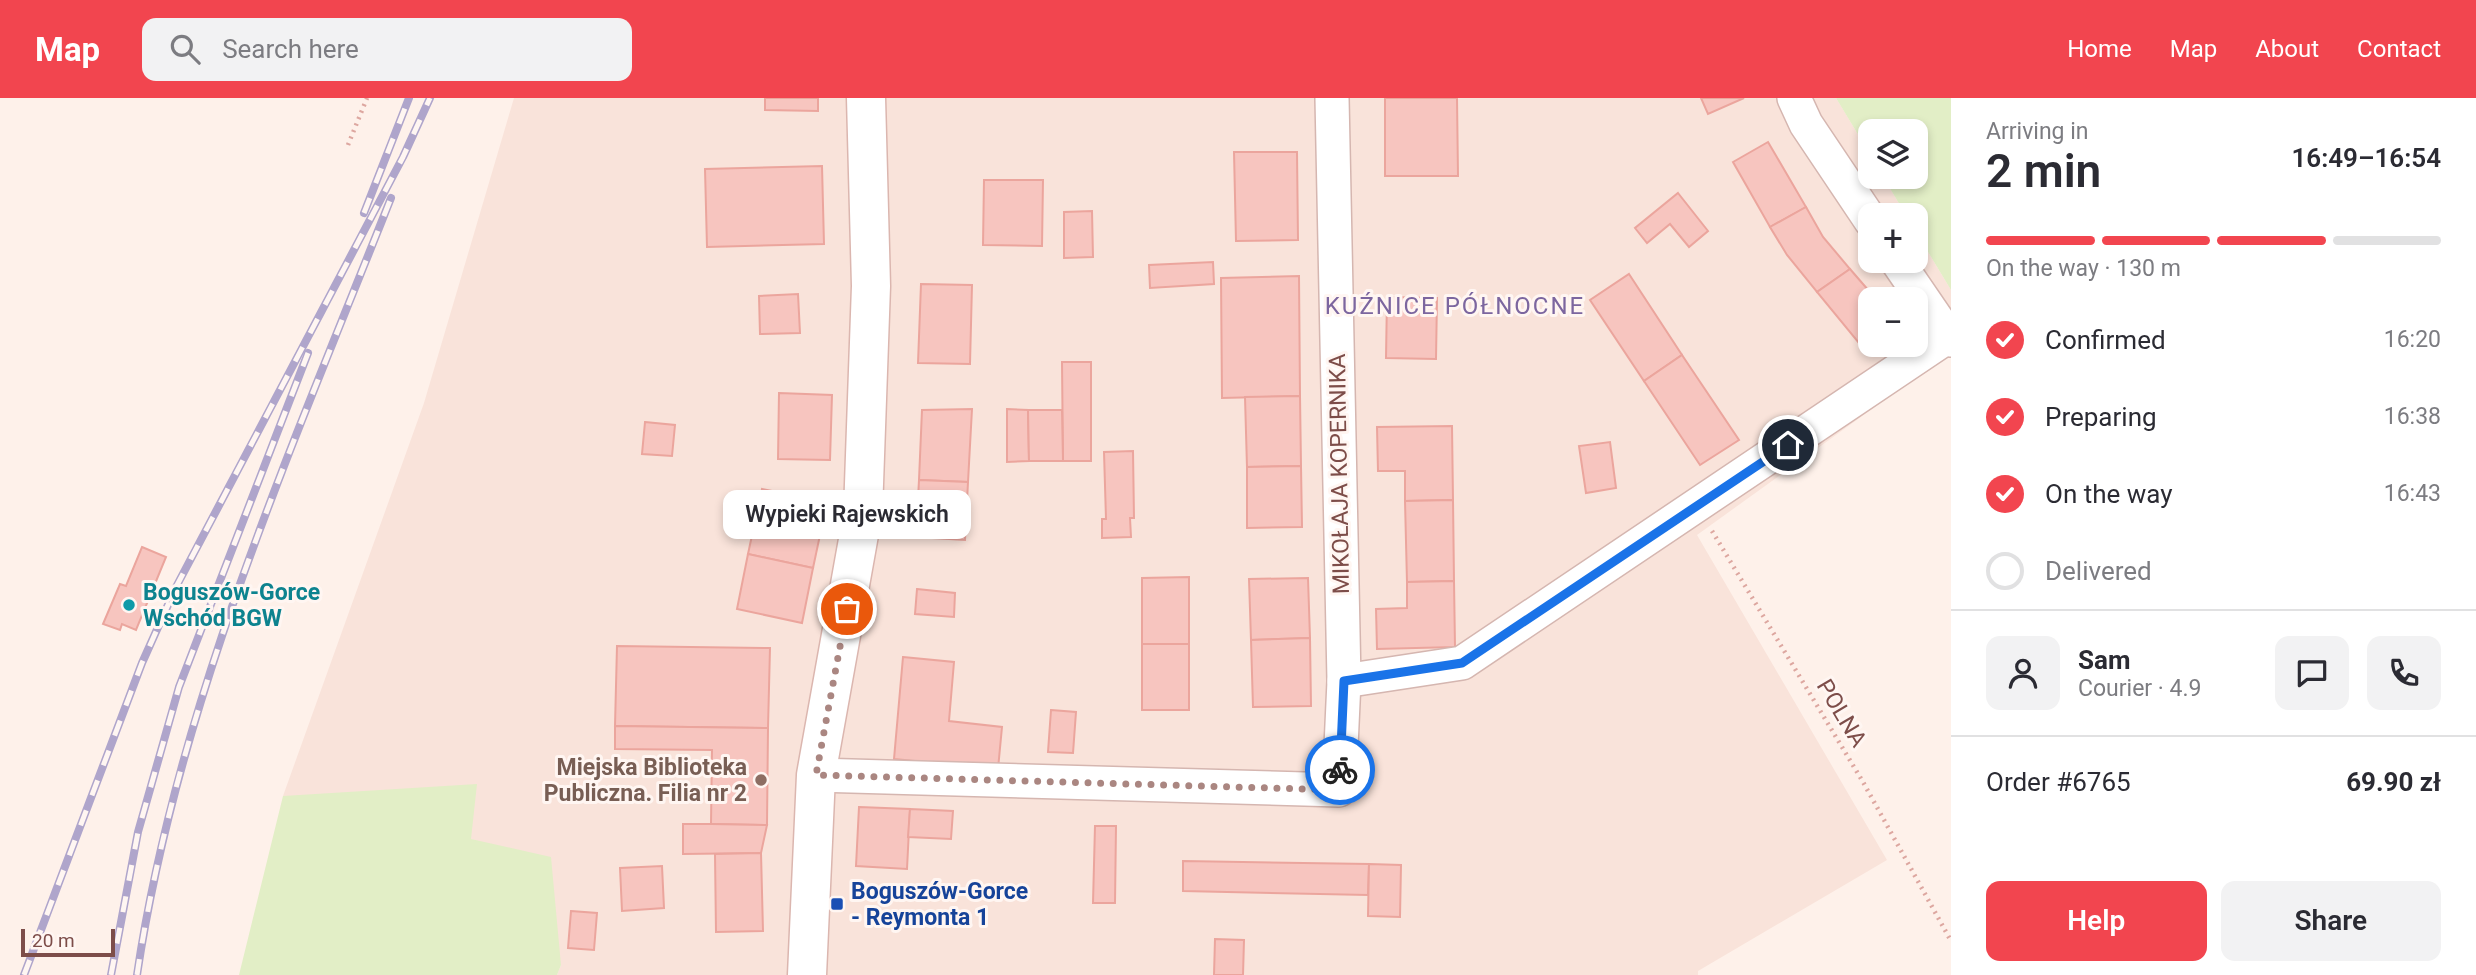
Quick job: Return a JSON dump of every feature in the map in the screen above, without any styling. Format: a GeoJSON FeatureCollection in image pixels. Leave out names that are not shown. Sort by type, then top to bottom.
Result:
{"type":"FeatureCollection","features":[{"type":"Feature","properties":{"kind":"street"},"geometry":{"type":"LineString","coordinates":[[807,975],[816,775],[863,512],[871,286],[866,98]]}},
{"type":"Feature","properties":{"kind":"street","name":"MIKOŁAJA KOPERNIKA"},"geometry":{"type":"LineString","coordinates":[[816,775],[1339,790],[1344,681],[1332,98]]}},
{"type":"Feature","properties":{"kind":"street"},"geometry":{"type":"LineString","coordinates":[[1794,98],[1806,124],[1858,203]]}},
{"type":"Feature","properties":{"kind":"street"},"geometry":{"type":"LineString","coordinates":[[1344,681],[1462,663],[1949,339],[1905,273]]}},
{"type":"Feature","properties":{"kind":"path"},"geometry":{"type":"LineString","coordinates":[[348,145],[367,98]]}},
{"type":"Feature","properties":{"kind":"path","name":"POLNA"},"geometry":{"type":"LineString","coordinates":[[1698,507],[1863,782],[1951,942]]}},
{"type":"Feature","properties":{"kind":"shaded area"},"geometry":{"type":"Polygon","coordinates":[[[514,98],[1836,98],[1858,134],[1858,189],[1890,189],[1899,203],[1858,203],[1858,273],[1928,273],[1928,252],[1951,290],[1951,352],[1697,535],[1887,860],[1698,971],[1698,975],[557,975],[561,965],[471,839],[283,796],[424,403],[514,98]]]}},
{"type":"Feature","properties":{"kind":"green space"},"geometry":{"type":"Polygon","coordinates":[[[1836,98],[1951,98],[1951,290],[1928,252],[1928,203],[1899,203],[1890,189],[1928,189],[1928,119],[1858,119],[1858,134],[1836,98]]]}},
{"type":"Feature","properties":{"kind":"green space"},"geometry":{"type":"Polygon","coordinates":[[[477,784],[471,839],[551,857],[561,965],[557,975],[239,975],[283,796],[477,784]]]}},
{"type":"Feature","properties":{"kind":"building"},"geometry":{"type":"Polygon","coordinates":[[[765,98],[818,98],[818,111],[765,110],[765,98]]]}},
{"type":"Feature","properties":{"kind":"building"},"geometry":{"type":"Polygon","coordinates":[[[1385,98],[1457,98],[1458,176],[1385,176],[1385,98]]]}},
{"type":"Feature","properties":{"kind":"building"},"geometry":{"type":"Polygon","coordinates":[[[1701,98],[1744,98],[1708,114],[1701,98]]]}},
{"type":"Feature","properties":{"kind":"building"},"geometry":{"type":"Polygon","coordinates":[[[1768,142],[1806,207],[1770,227],[1733,162],[1768,142]]]}},
{"type":"Feature","properties":{"kind":"building"},"geometry":{"type":"Polygon","coordinates":[[[1234,152],[1297,152],[1298,240],[1236,241],[1234,152]]]}},
{"type":"Feature","properties":{"kind":"building"},"geometry":{"type":"Polygon","coordinates":[[[822,166],[824,244],[707,247],[705,169],[822,166]]]}},
{"type":"Feature","properties":{"kind":"building"},"geometry":{"type":"Polygon","coordinates":[[[984,180],[1043,180],[1042,246],[983,245],[984,180]]]}},
{"type":"Feature","properties":{"kind":"building"},"geometry":{"type":"Polygon","coordinates":[[[1678,193],[1708,231],[1689,247],[1670,224],[1647,243],[1635,228],[1678,193]]]}},
{"type":"Feature","properties":{"kind":"building"},"geometry":{"type":"Polygon","coordinates":[[[1806,207],[1823,237],[1850,269],[1817,292],[1787,255],[1770,227],[1806,207]]]}},
{"type":"Feature","properties":{"kind":"building"},"geometry":{"type":"Polygon","coordinates":[[[1092,211],[1093,257],[1064,258],[1064,212],[1092,211]]]}},
{"type":"Feature","properties":{"kind":"building"},"geometry":{"type":"Polygon","coordinates":[[[1213,262],[1214,284],[1150,288],[1149,265],[1213,262]]]}},
{"type":"Feature","properties":{"kind":"building"},"geometry":{"type":"Polygon","coordinates":[[[1850,269],[1866,287],[1858,287],[1858,342],[1817,292],[1850,269]]]}},
{"type":"Feature","properties":{"kind":"building"},"geometry":{"type":"Polygon","coordinates":[[[1629,274],[1682,355],[1644,381],[1590,300],[1629,274]]]}},
{"type":"Feature","properties":{"kind":"building"},"geometry":{"type":"Polygon","coordinates":[[[1299,276],[1300,396],[1222,398],[1221,278],[1299,276]]]}},
{"type":"Feature","properties":{"kind":"building"},"geometry":{"type":"Polygon","coordinates":[[[921,284],[972,285],[970,364],[918,363],[921,284]]]}},
{"type":"Feature","properties":{"kind":"building"},"geometry":{"type":"Polygon","coordinates":[[[798,294],[800,333],[760,334],[759,296],[798,294]]]}},
{"type":"Feature","properties":{"kind":"building"},"geometry":{"type":"Polygon","coordinates":[[[1387,297],[1437,298],[1436,359],[1386,358],[1387,297]]]}},
{"type":"Feature","properties":{"kind":"building"},"geometry":{"type":"Polygon","coordinates":[[[1682,355],[1739,440],[1700,465],[1644,381],[1682,355]]]}},
{"type":"Feature","properties":{"kind":"building"},"geometry":{"type":"Polygon","coordinates":[[[1062,362],[1091,362],[1091,461],[1063,461],[1062,362]]]}},
{"type":"Feature","properties":{"kind":"building"},"geometry":{"type":"Polygon","coordinates":[[[779,393],[832,395],[830,460],[778,459],[779,393]]]}},
{"type":"Feature","properties":{"kind":"building"},"geometry":{"type":"Polygon","coordinates":[[[1300,396],[1301,466],[1247,467],[1245,397],[1300,396]]]}},
{"type":"Feature","properties":{"kind":"building"},"geometry":{"type":"Polygon","coordinates":[[[972,409],[968,482],[919,480],[922,410],[972,409]]]}},
{"type":"Feature","properties":{"kind":"building"},"geometry":{"type":"Polygon","coordinates":[[[1007,409],[1028,410],[1029,461],[1007,462],[1007,409]]]}},
{"type":"Feature","properties":{"kind":"building"},"geometry":{"type":"Polygon","coordinates":[[[1028,410],[1062,410],[1063,461],[1029,461],[1028,410]]]}},
{"type":"Feature","properties":{"kind":"building"},"geometry":{"type":"Polygon","coordinates":[[[645,422],[675,425],[672,456],[642,454],[645,422]]]}},
{"type":"Feature","properties":{"kind":"building"},"geometry":{"type":"Polygon","coordinates":[[[1452,426],[1453,500],[1405,501],[1405,471],[1378,471],[1377,427],[1452,426]]]}},
{"type":"Feature","properties":{"kind":"building"},"geometry":{"type":"Polygon","coordinates":[[[1610,442],[1616,488],[1586,493],[1579,446],[1610,442]]]}},
{"type":"Feature","properties":{"kind":"building"},"geometry":{"type":"Polygon","coordinates":[[[1133,451],[1134,518],[1130,518],[1131,537],[1102,538],[1102,519],[1106,519],[1104,452],[1133,451]]]}},
{"type":"Feature","properties":{"kind":"building"},"geometry":{"type":"Polygon","coordinates":[[[1301,466],[1302,527],[1247,528],[1247,467],[1301,466]]]}},
{"type":"Feature","properties":{"kind":"building"},"geometry":{"type":"Polygon","coordinates":[[[919,480],[968,482],[965,540],[916,537],[919,480]]]}},
{"type":"Feature","properties":{"kind":"building"},"geometry":{"type":"Polygon","coordinates":[[[762,489],[827,502],[813,568],[748,554],[762,489]]]}},
{"type":"Feature","properties":{"kind":"building"},"geometry":{"type":"Polygon","coordinates":[[[1453,500],[1454,581],[1407,582],[1405,501],[1453,500]]]}},
{"type":"Feature","properties":{"kind":"building","name":"Boguszów-Gorce Wschód BGW"},"geometry":{"type":"Polygon","coordinates":[[[142,547],[166,557],[136,630],[122,624],[120,630],[103,624],[120,584],[126,586],[142,547]]]}},
{"type":"Feature","properties":{"kind":"building"},"geometry":{"type":"Polygon","coordinates":[[[748,554],[813,568],[802,623],[737,609],[748,554]]]}},
{"type":"Feature","properties":{"kind":"building"},"geometry":{"type":"Polygon","coordinates":[[[1189,577],[1189,644],[1142,644],[1142,578],[1189,577]]]}},
{"type":"Feature","properties":{"kind":"building"},"geometry":{"type":"Polygon","coordinates":[[[1308,578],[1310,638],[1251,640],[1249,579],[1308,578]]]}},
{"type":"Feature","properties":{"kind":"building"},"geometry":{"type":"Polygon","coordinates":[[[1454,581],[1455,647],[1377,649],[1376,609],[1407,608],[1407,582],[1454,581]]]}},
{"type":"Feature","properties":{"kind":"building"},"geometry":{"type":"Polygon","coordinates":[[[917,589],[955,593],[954,617],[915,614],[917,589]]]}},
{"type":"Feature","properties":{"kind":"building"},"geometry":{"type":"Polygon","coordinates":[[[1310,638],[1311,706],[1253,707],[1251,640],[1310,638]]]}},
{"type":"Feature","properties":{"kind":"building"},"geometry":{"type":"Polygon","coordinates":[[[1142,644],[1189,644],[1189,710],[1142,710],[1142,644]]]}},
{"type":"Feature","properties":{"kind":"building"},"geometry":{"type":"Polygon","coordinates":[[[617,646],[770,648],[768,728],[615,726],[617,646]]]}},
{"type":"Feature","properties":{"kind":"building"},"geometry":{"type":"Polygon","coordinates":[[[903,657],[954,662],[949,721],[1002,727],[998,769],[894,759],[903,657]]]}},
{"type":"Feature","properties":{"kind":"building"},"geometry":{"type":"Polygon","coordinates":[[[1051,710],[1076,712],[1073,753],[1048,752],[1051,710]]]}},
{"type":"Feature","properties":{"kind":"building"},"geometry":{"type":"Polygon","coordinates":[[[615,726],[768,728],[767,825],[711,824],[712,750],[615,749],[615,726]]]}},
{"type":"Feature","properties":{"kind":"building"},"geometry":{"type":"Polygon","coordinates":[[[859,807],[910,809],[907,869],[856,866],[859,807]]]}},
{"type":"Feature","properties":{"kind":"building"},"geometry":{"type":"Polygon","coordinates":[[[910,809],[953,811],[951,839],[908,837],[910,809]]]}},
{"type":"Feature","properties":{"kind":"building"},"geometry":{"type":"Polygon","coordinates":[[[683,824],[767,825],[761,853],[683,854],[683,824]]]}},
{"type":"Feature","properties":{"kind":"building"},"geometry":{"type":"Polygon","coordinates":[[[1095,826],[1116,826],[1115,903],[1093,903],[1095,826]]]}},
{"type":"Feature","properties":{"kind":"building"},"geometry":{"type":"Polygon","coordinates":[[[761,853],[763,931],[716,932],[715,854],[761,853]]]}},
{"type":"Feature","properties":{"kind":"building"},"geometry":{"type":"Polygon","coordinates":[[[1183,861],[1369,864],[1368,895],[1183,891],[1183,861]]]}},
{"type":"Feature","properties":{"kind":"building"},"geometry":{"type":"Polygon","coordinates":[[[1369,864],[1401,865],[1400,917],[1368,916],[1369,864]]]}},
{"type":"Feature","properties":{"kind":"building"},"geometry":{"type":"Polygon","coordinates":[[[662,866],[664,908],[622,911],[620,868],[662,866]]]}},
{"type":"Feature","properties":{"kind":"building"},"geometry":{"type":"Polygon","coordinates":[[[571,911],[597,913],[594,950],[568,948],[571,911]]]}},
{"type":"Feature","properties":{"kind":"building"},"geometry":{"type":"Polygon","coordinates":[[[1215,939],[1244,940],[1243,975],[1214,975],[1215,939]]]}},
{"type":"Feature","properties":{"kind":"railway"},"geometry":{"type":"LineString","coordinates":[[364,213],[409,98]]}},
{"type":"Feature","properties":{"kind":"railway"},"geometry":{"type":"LineString","coordinates":[[24,975],[142,663],[176,587],[403,157],[430,98]]}},
{"type":"Feature","properties":{"kind":"railway"},"geometry":{"type":"LineString","coordinates":[[137,975],[155,874],[209,677],[277,484],[391,198]]}},
{"type":"Feature","properties":{"kind":"railway"},"geometry":{"type":"LineString","coordinates":[[111,975],[138,832],[179,687],[308,353]]}},
{"type":"Feature","properties":{"kind":"way so far"},"geometry":{"type":"LineString","coordinates":[[847,609],[832,701],[816,775],[1339,790],[1340,770]]}},
{"type":"Feature","properties":{"kind":"place","name":"Boguszów-Gorce Wschód BGW"},"geometry":{"type":"Point","coordinates":[129,605]}},
{"type":"Feature","properties":{"kind":"place","name":"Wypieki Rajewskich"},"geometry":{"type":"Point","coordinates":[847,609]}},
{"type":"Feature","properties":{"kind":"place","name":"Miejska Biblioteka Publiczna. Filia nr 2"},"geometry":{"type":"Point","coordinates":[761,780]}},
{"type":"Feature","properties":{"kind":"place","name":"Boguszów-Gorce - Reymonta 1"},"geometry":{"type":"Point","coordinates":[837,904]}},
{"type":"Feature","properties":{"kind":"district","name":"KUŹNICE PÓŁNOCNE"},"geometry":{"type":"Point","coordinates":[1455,306]}},
{"type":"Feature","properties":{"kind":"route"},"geometry":{"type":"LineString","coordinates":[[1340,770],[1344,681],[1462,663],[1788,445]]}}]}
